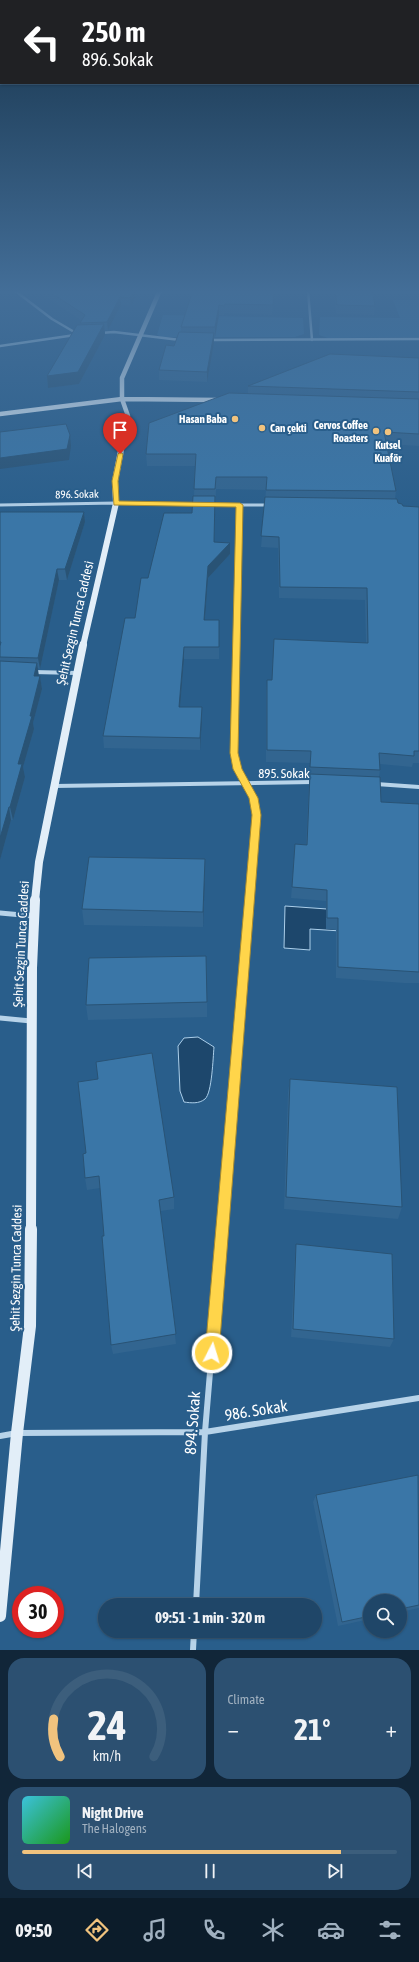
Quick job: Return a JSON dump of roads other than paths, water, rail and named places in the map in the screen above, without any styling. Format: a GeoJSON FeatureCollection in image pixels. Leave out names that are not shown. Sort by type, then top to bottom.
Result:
{"type":"FeatureCollection","features":[{"type":"Feature","properties":{"kind":"street","name":"Şehit Sezgin Tunca Caddesi"},"geometry":{"type":"LineString","coordinates":[[0,1616],[17,1433],[30,1326],[31,1021],[33,916],[39,862],[54,786],[77,673],[116,503],[115,481],[128,416],[122,399],[122,378],[127,367]]}},
{"type":"Feature","properties":{"kind":"street"},"geometry":{"type":"LineString","coordinates":[[0,414],[122,399],[225,400]]}},
{"type":"Feature","properties":{"kind":"street","name":"896. Sokak"},"geometry":{"type":"LineString","coordinates":[[0,505],[116,503],[201,504]]}},
{"type":"Feature","properties":{"kind":"street"},"geometry":{"type":"LineString","coordinates":[[209,505],[271,505]]}},
{"type":"Feature","properties":{"kind":"street","name":"894. Sokak"},"geometry":{"type":"LineString","coordinates":[[196,1598],[205,1432],[256,815],[253,798],[237,769],[234,753],[240,505]]}},
{"type":"Feature","properties":{"kind":"street"},"geometry":{"type":"LineString","coordinates":[[31,672],[77,673]]}},
{"type":"Feature","properties":{"kind":"street","name":"895. Sokak"},"geometry":{"type":"LineString","coordinates":[[54,786],[322,783]]}},
{"type":"Feature","properties":{"kind":"street"},"geometry":{"type":"LineString","coordinates":[[369,784],[419,787]]}},
{"type":"Feature","properties":{"kind":"street"},"geometry":{"type":"LineString","coordinates":[[0,914],[33,916]]}},
{"type":"Feature","properties":{"kind":"street"},"geometry":{"type":"LineString","coordinates":[[0,1018],[31,1021]]}},
{"type":"Feature","properties":{"kind":"street","name":"986. Sokak"},"geometry":{"type":"LineString","coordinates":[[0,1436],[17,1433],[205,1432],[419,1398]]}},
{"type":"Feature","properties":{"kind":"street"},"geometry":{"type":"LineString","coordinates":[[193,1650],[194,1638]]}},
{"type":"Feature","properties":{"kind":"place","name":"Hasan Baba"},"geometry":{"type":"Point","coordinates":[235,419]}},
{"type":"Feature","properties":{"kind":"place","name":"Can çekti"},"geometry":{"type":"Point","coordinates":[262,428]}},
{"type":"Feature","properties":{"kind":"place","name":"Cervos Coffee Roasters"},"geometry":{"type":"Point","coordinates":[376,431]}},
{"type":"Feature","properties":{"kind":"place","name":"Kutsel Kuaför"},"geometry":{"type":"Point","coordinates":[388,432]}}]}
